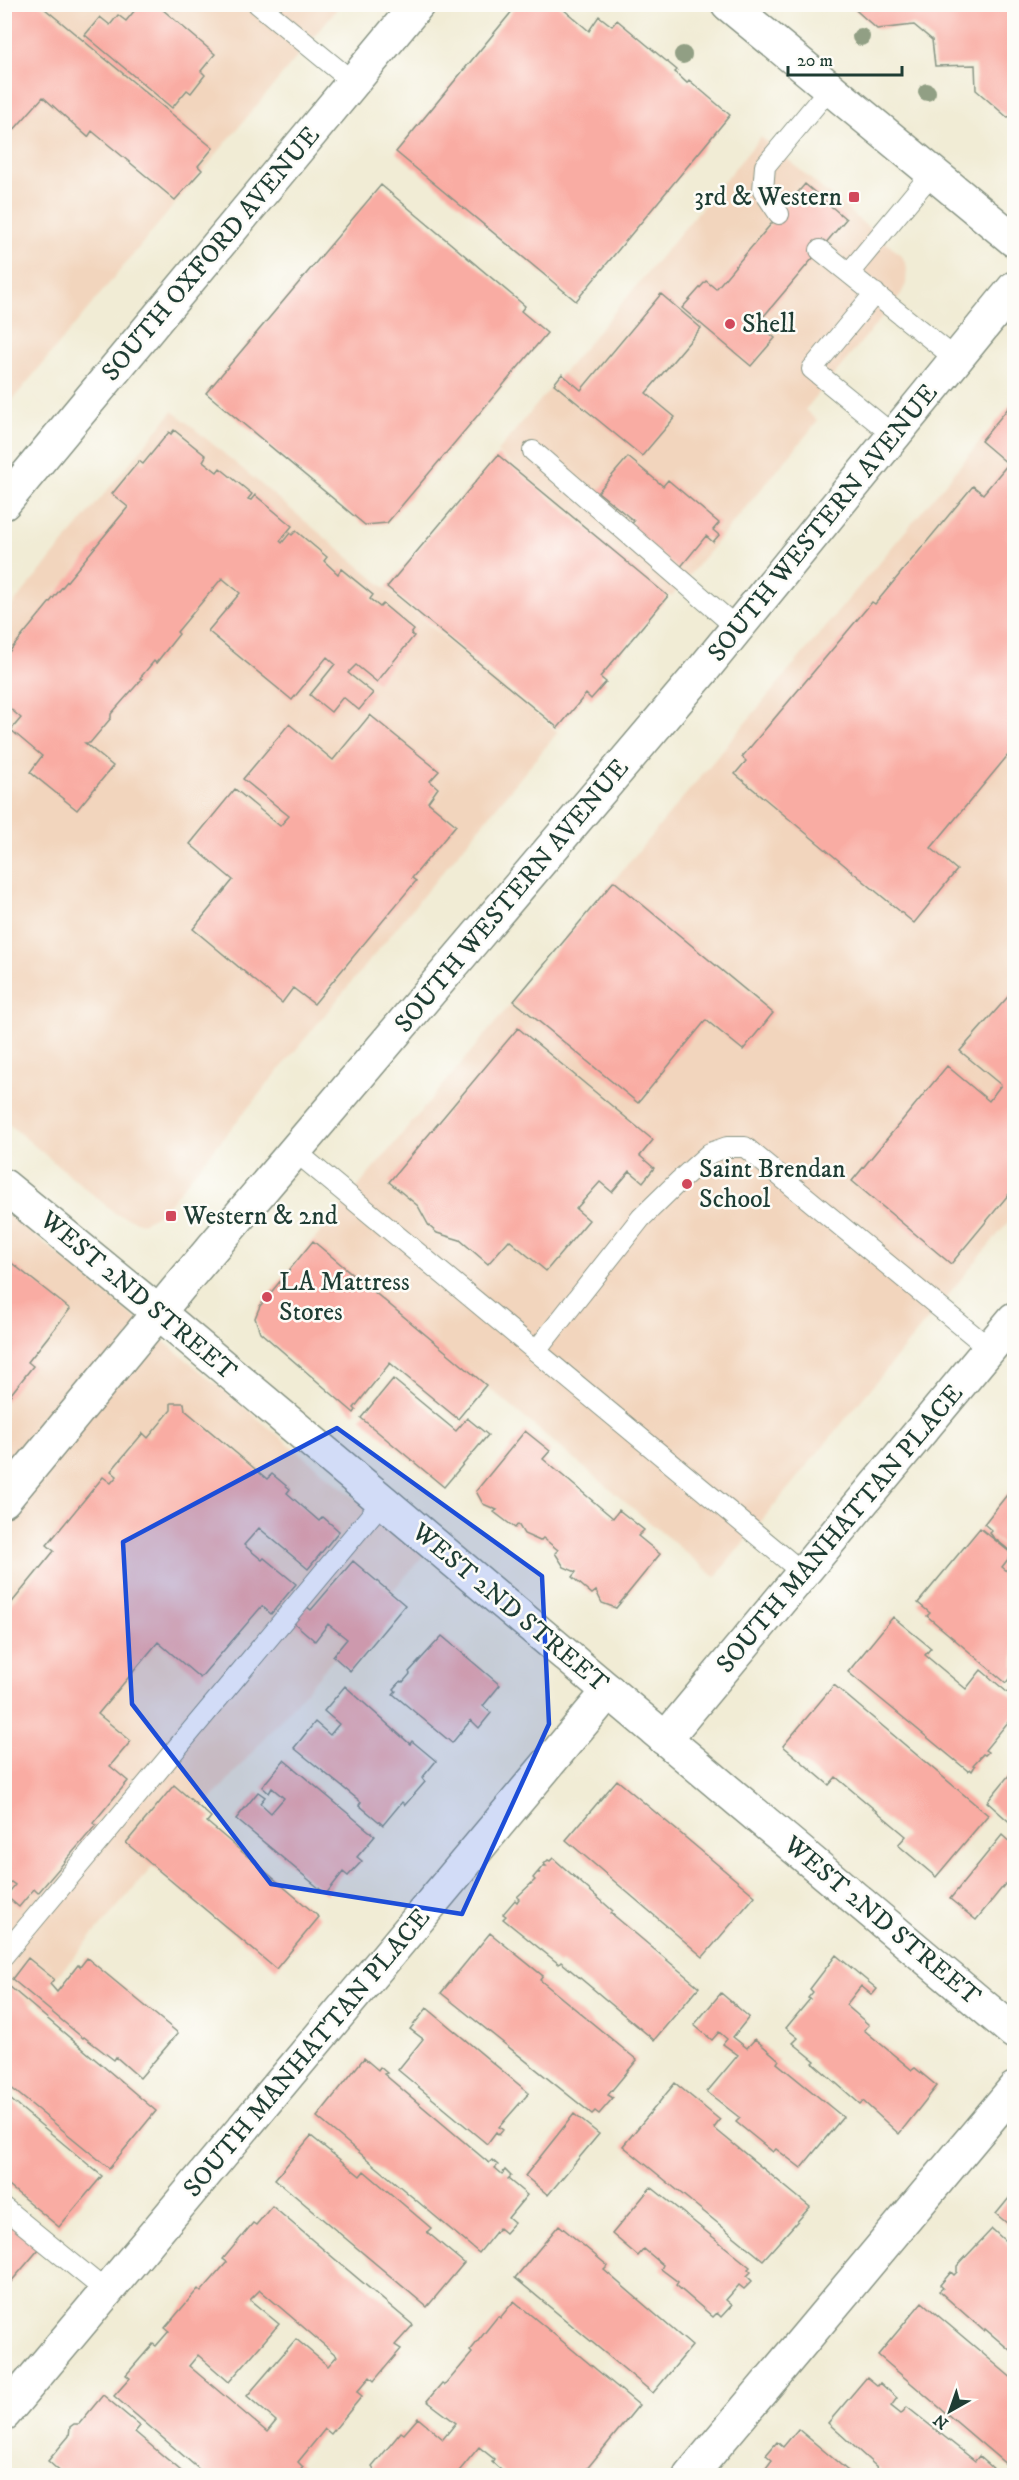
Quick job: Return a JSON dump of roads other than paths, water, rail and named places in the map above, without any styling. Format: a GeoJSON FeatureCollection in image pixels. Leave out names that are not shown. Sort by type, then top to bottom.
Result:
{"type":"FeatureCollection","features":[{"type":"Feature","properties":{"kind":"street","name":"SOUTH OXFORD AVENUE"},"geometry":{"type":"LineString","coordinates":[[4,503],[418,4]]}},
{"type":"Feature","properties":{"kind":"street"},"geometry":{"type":"LineString","coordinates":[[728,4],[1014,240]]}},
{"type":"Feature","properties":{"kind":"street","name":"SOUTH WESTERN AVENUE"},"geometry":{"type":"LineString","coordinates":[[4,1500],[158,1312],[737,628],[1014,288]]}},
{"type":"Feature","properties":{"kind":"street","name":"WEST 2ND STREET"},"geometry":{"type":"LineString","coordinates":[[4,1186],[158,1312],[1014,2032]]}},
{"type":"Feature","properties":{"kind":"street","name":"SOUTH MANHATTAN PLACE"},"geometry":{"type":"LineString","coordinates":[[665,1739],[1014,1319]]}},
{"type":"Feature","properties":{"kind":"street","name":"SOUTH MANHATTAN PLACE"},"geometry":{"type":"LineString","coordinates":[[4,2414],[609,1691]]}},
{"type":"Feature","properties":{"kind":"street"},"geometry":{"type":"LineString","coordinates":[[690,2475],[1014,2089]]}},
{"type":"Feature","properties":{"kind":"lane"},"geometry":{"type":"LineString","coordinates":[[258,4],[354,82]]}},
{"type":"Feature","properties":{"kind":"lane"},"geometry":{"type":"LineString","coordinates":[[779,214],[764,190],[765,166],[829,89]]}},
{"type":"Feature","properties":{"kind":"lane"},"geometry":{"type":"LineString","coordinates":[[849,273],[932,173]]}},
{"type":"Feature","properties":{"kind":"lane"},"geometry":{"type":"LineString","coordinates":[[820,250],[956,358]]}},
{"type":"Feature","properties":{"kind":"lane"},"geometry":{"type":"LineString","coordinates":[[875,293],[812,369],[893,435]]}},
{"type":"Feature","properties":{"kind":"lane"},"geometry":{"type":"LineString","coordinates":[[533,451],[737,628]]}},
{"type":"Feature","properties":{"kind":"lane"},"geometry":{"type":"LineString","coordinates":[[536,1351],[641,1218],[710,1153],[727,1147],[745,1147],[990,1349]]}},
{"type":"Feature","properties":{"kind":"lane"},"geometry":{"type":"LineString","coordinates":[[295,1150],[803,1573]]}},
{"type":"Feature","properties":{"kind":"lane"},"geometry":{"type":"LineString","coordinates":[[4,1955],[383,1501]]}},
{"type":"Feature","properties":{"kind":"lane"},"geometry":{"type":"LineString","coordinates":[[4,2208],[107,2292]]}},
{"type":"Feature","properties":{"kind":"place","name":"3rd & Western"},"geometry":{"type":"Point","coordinates":[854,197]}},
{"type":"Feature","properties":{"kind":"place","name":"Shell"},"geometry":{"type":"Point","coordinates":[730,324]}},
{"type":"Feature","properties":{"kind":"place","name":"Saint Brendan School"},"geometry":{"type":"Point","coordinates":[687,1184]}},
{"type":"Feature","properties":{"kind":"place","name":"Western & 2nd"},"geometry":{"type":"Point","coordinates":[171,1216]}},
{"type":"Feature","properties":{"kind":"place","name":"LA Mattress Stores"},"geometry":{"type":"Point","coordinates":[267,1297]}}]}
